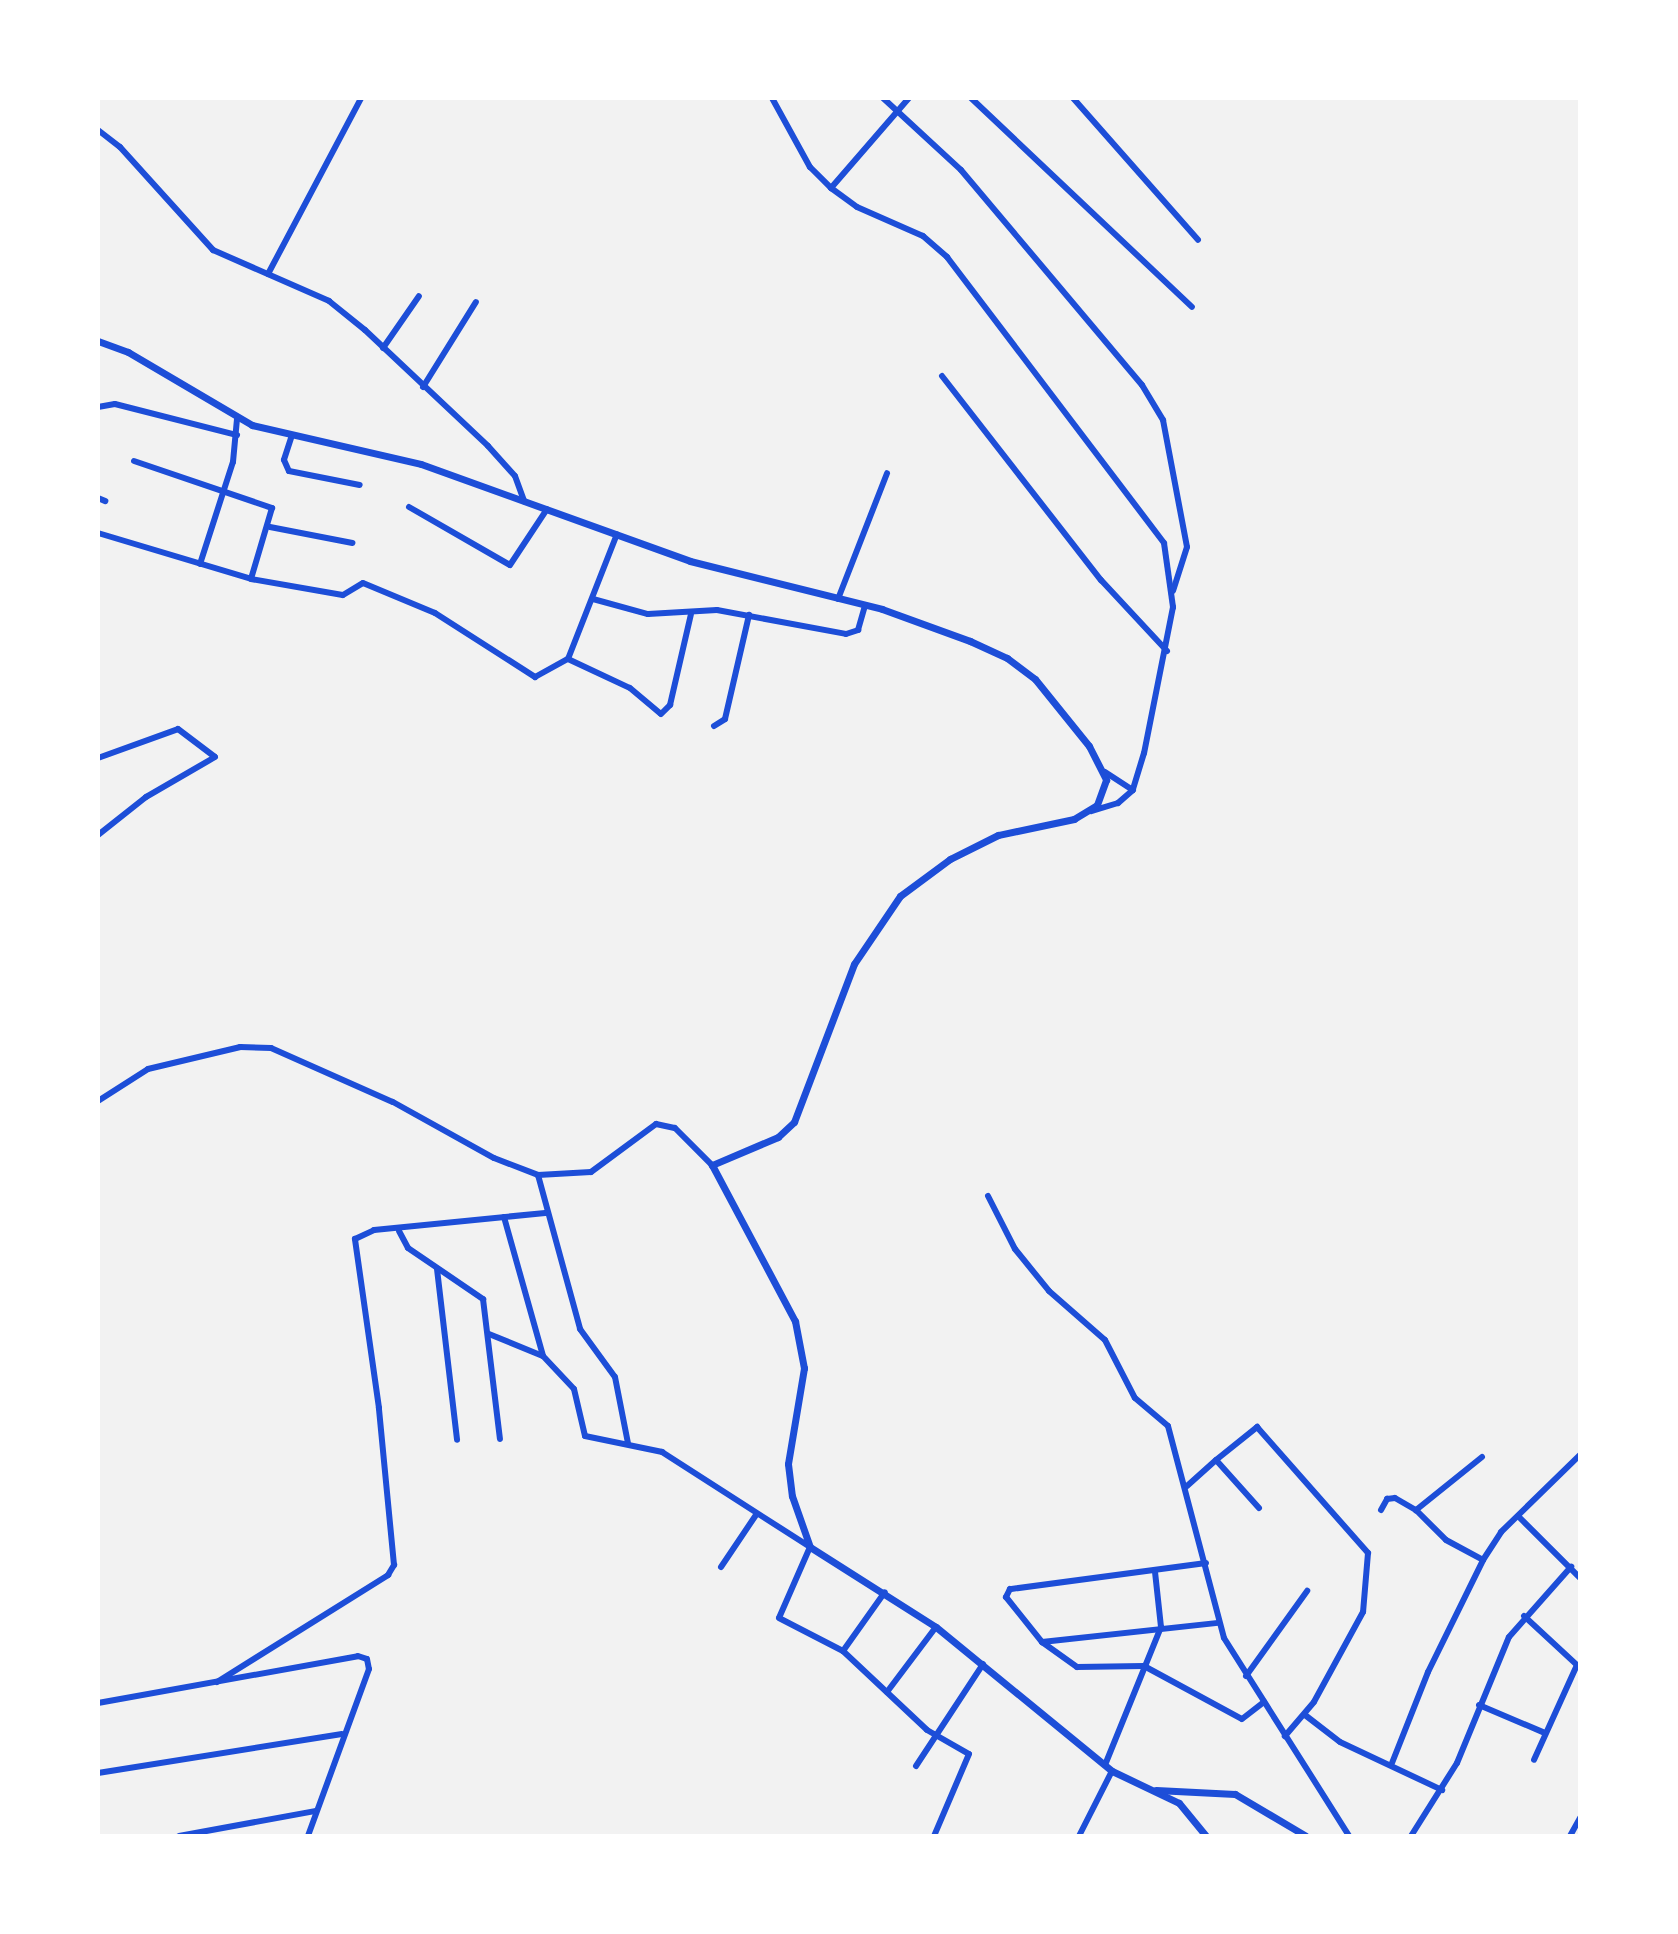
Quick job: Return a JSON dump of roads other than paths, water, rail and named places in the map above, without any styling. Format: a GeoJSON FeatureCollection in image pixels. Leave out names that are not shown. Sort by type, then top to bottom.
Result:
{"type":"FeatureCollection","features":[{"type":"Feature","properties":{"kind":"street"},"geometry":{"type":"LineString","coordinates":[[268,274],[361,98]]}},
{"type":"Feature","properties":{"kind":"street"},"geometry":{"type":"LineString","coordinates":[[772,98],[810,167],[831,188],[857,207],[923,236],[947,257],[1156,529],[1173,591]]}},
{"type":"Feature","properties":{"kind":"street"},"geometry":{"type":"LineString","coordinates":[[712,1165],[778,1137],[794,1122],[854,964],[900,896],[950,859],[998,835],[1118,803],[1133,790],[1167,651],[1173,591],[1187,547],[1163,420],[1142,385],[961,170],[883,98]]}},
{"type":"Feature","properties":{"kind":"street"},"geometry":{"type":"LineString","coordinates":[[831,188],[909,98]]}},
{"type":"Feature","properties":{"kind":"street"},"geometry":{"type":"LineString","coordinates":[[971,98],[1192,307]]}},
{"type":"Feature","properties":{"kind":"street"},"geometry":{"type":"LineString","coordinates":[[1073,98],[1198,240]]}},
{"type":"Feature","properties":{"kind":"street"},"geometry":{"type":"LineString","coordinates":[[98,130],[120,147],[202,241],[329,301],[383,348],[500,459],[515,476],[524,501]]}},
{"type":"Feature","properties":{"kind":"street"},"geometry":{"type":"LineString","coordinates":[[383,348],[419,296]]}},
{"type":"Feature","properties":{"kind":"street"},"geometry":{"type":"LineString","coordinates":[[423,387],[476,302]]}},
{"type":"Feature","properties":{"kind":"street"},"geometry":{"type":"LineString","coordinates":[[98,341],[185,384],[237,419],[292,435],[395,456],[751,580],[865,605],[970,641],[1022,668],[1061,710],[1105,772],[1133,790]]}},
{"type":"Feature","properties":{"kind":"street"},"geometry":{"type":"LineString","coordinates":[[942,376],[1101,580],[1167,651]]}},
{"type":"Feature","properties":{"kind":"street"},"geometry":{"type":"LineString","coordinates":[[98,407],[115,404],[237,435]]}},
{"type":"Feature","properties":{"kind":"street"},"geometry":{"type":"LineString","coordinates":[[200,564],[223,492],[237,435],[237,419]]}},
{"type":"Feature","properties":{"kind":"street"},"geometry":{"type":"LineString","coordinates":[[292,435],[284,460],[289,471],[360,485]]}},
{"type":"Feature","properties":{"kind":"street"},"geometry":{"type":"LineString","coordinates":[[134,461],[272,508],[270,527],[251,579]]}},
{"type":"Feature","properties":{"kind":"street"},"geometry":{"type":"LineString","coordinates":[[838,599],[887,473]]}},
{"type":"Feature","properties":{"kind":"street"},"geometry":{"type":"LineString","coordinates":[[409,507],[510,565],[547,509]]}},
{"type":"Feature","properties":{"kind":"street"},"geometry":{"type":"LineString","coordinates":[[270,527],[352,543]]}},
{"type":"Feature","properties":{"kind":"street"},"geometry":{"type":"LineString","coordinates":[[98,533],[251,579],[343,595],[363,583],[435,613],[535,677],[568,659],[617,534]]}},
{"type":"Feature","properties":{"kind":"street"},"geometry":{"type":"LineString","coordinates":[[593,599],[648,614],[691,614],[706,609],[852,634],[865,605]]}},
{"type":"Feature","properties":{"kind":"street"},"geometry":{"type":"LineString","coordinates":[[568,659],[630,688],[661,714],[670,705],[691,614]]}},
{"type":"Feature","properties":{"kind":"street"},"geometry":{"type":"LineString","coordinates":[[714,726],[725,719],[749,615]]}},
{"type":"Feature","properties":{"kind":"street"},"geometry":{"type":"LineString","coordinates":[[98,758],[178,729],[215,757],[146,797],[98,835]]}},
{"type":"Feature","properties":{"kind":"street"},"geometry":{"type":"LineString","coordinates":[[1091,811],[1103,796],[1105,772]]}},
{"type":"Feature","properties":{"kind":"street"},"geometry":{"type":"LineString","coordinates":[[98,1101],[148,1069],[240,1047],[271,1048],[393,1102],[494,1158],[538,1175],[591,1172],[656,1124],[675,1128],[712,1165],[771,1267],[802,1345],[802,1392],[787,1452],[792,1496],[810,1547],[778,1614],[843,1651],[935,1734],[966,1749],[970,1758],[934,1836]]}},
{"type":"Feature","properties":{"kind":"street"},"geometry":{"type":"LineString","coordinates":[[538,1175],[545,1213],[580,1329],[615,1377],[628,1443]]}},
{"type":"Feature","properties":{"kind":"street"},"geometry":{"type":"LineString","coordinates":[[988,1196],[1015,1249],[1049,1291],[1105,1340],[1135,1398],[1168,1426],[1187,1486],[1218,1623],[1246,1676],[1349,1836]]}},
{"type":"Feature","properties":{"kind":"street"},"geometry":{"type":"LineString","coordinates":[[217,1682],[388,1575],[394,1565],[379,1408],[355,1239],[374,1230],[399,1231],[545,1213]]}},
{"type":"Feature","properties":{"kind":"street"},"geometry":{"type":"LineString","coordinates":[[504,1217],[543,1356]]}},
{"type":"Feature","properties":{"kind":"street"},"geometry":{"type":"LineString","coordinates":[[399,1231],[408,1248],[483,1299],[500,1439]]}},
{"type":"Feature","properties":{"kind":"street"},"geometry":{"type":"LineString","coordinates":[[437,1269],[457,1440]]}},
{"type":"Feature","properties":{"kind":"street"},"geometry":{"type":"LineString","coordinates":[[489,1334],[543,1356],[574,1389],[585,1436],[662,1452],[756,1515],[885,1592],[983,1664],[1108,1768],[1179,1803],[1206,1836]]}},
{"type":"Feature","properties":{"kind":"street"},"geometry":{"type":"LineString","coordinates":[[1187,1486],[1257,1427],[1367,1547],[1363,1612],[1305,1715],[1285,1736]]}},
{"type":"Feature","properties":{"kind":"street"},"geometry":{"type":"LineString","coordinates":[[1392,1763],[1428,1672],[1483,1560],[1518,1516],[1580,1455]]}},
{"type":"Feature","properties":{"kind":"street"},"geometry":{"type":"LineString","coordinates":[[1416,1510],[1482,1457]]}},
{"type":"Feature","properties":{"kind":"street"},"geometry":{"type":"LineString","coordinates":[[1216,1460],[1259,1508]]}},
{"type":"Feature","properties":{"kind":"street"},"geometry":{"type":"LineString","coordinates":[[1381,1510],[1387,1499],[1395,1498],[1416,1510],[1446,1540],[1483,1560]]}},
{"type":"Feature","properties":{"kind":"street"},"geometry":{"type":"LineString","coordinates":[[721,1567],[756,1515]]}},
{"type":"Feature","properties":{"kind":"street"},"geometry":{"type":"LineString","coordinates":[[1518,1516],[1580,1578]]}},
{"type":"Feature","properties":{"kind":"street"},"geometry":{"type":"LineString","coordinates":[[1206,1563],[1010,1589],[1008,1605],[1042,1642],[1077,1667],[1144,1666],[1242,1719],[1264,1702]]}},
{"type":"Feature","properties":{"kind":"street"},"geometry":{"type":"LineString","coordinates":[[1411,1836],[1442,1790],[1479,1705],[1524,1616],[1571,1567]]}},
{"type":"Feature","properties":{"kind":"street"},"geometry":{"type":"LineString","coordinates":[[1079,1836],[1161,1627],[1155,1572]]}},
{"type":"Feature","properties":{"kind":"street"},"geometry":{"type":"LineString","coordinates":[[1246,1676],[1307,1591]]}},
{"type":"Feature","properties":{"kind":"street"},"geometry":{"type":"LineString","coordinates":[[843,1651],[885,1592]]}},
{"type":"Feature","properties":{"kind":"street"},"geometry":{"type":"LineString","coordinates":[[1524,1616],[1577,1665],[1534,1760]]}},
{"type":"Feature","properties":{"kind":"street"},"geometry":{"type":"LineString","coordinates":[[1042,1642],[1218,1623]]}},
{"type":"Feature","properties":{"kind":"street"},"geometry":{"type":"LineString","coordinates":[[887,1692],[936,1627]]}},
{"type":"Feature","properties":{"kind":"street"},"geometry":{"type":"LineString","coordinates":[[98,1703],[358,1656],[367,1659],[369,1669],[342,1734],[308,1836]]}},
{"type":"Feature","properties":{"kind":"street"},"geometry":{"type":"LineString","coordinates":[[916,1766],[983,1664]]}},
{"type":"Feature","properties":{"kind":"street"},"geometry":{"type":"LineString","coordinates":[[1479,1705],[1545,1733]]}},
{"type":"Feature","properties":{"kind":"street"},"geometry":{"type":"LineString","coordinates":[[1305,1715],[1340,1742],[1392,1763],[1442,1790]]}},
{"type":"Feature","properties":{"kind":"street"},"geometry":{"type":"LineString","coordinates":[[98,1773],[342,1734]]}},
{"type":"Feature","properties":{"kind":"street"},"geometry":{"type":"LineString","coordinates":[[1154,1790],[1235,1794],[1306,1836]]}},
{"type":"Feature","properties":{"kind":"street"},"geometry":{"type":"LineString","coordinates":[[179,1836],[315,1811]]}},
{"type":"Feature","properties":{"kind":"street"},"geometry":{"type":"LineString","coordinates":[[1570,1836],[1580,1818]]}}]}
